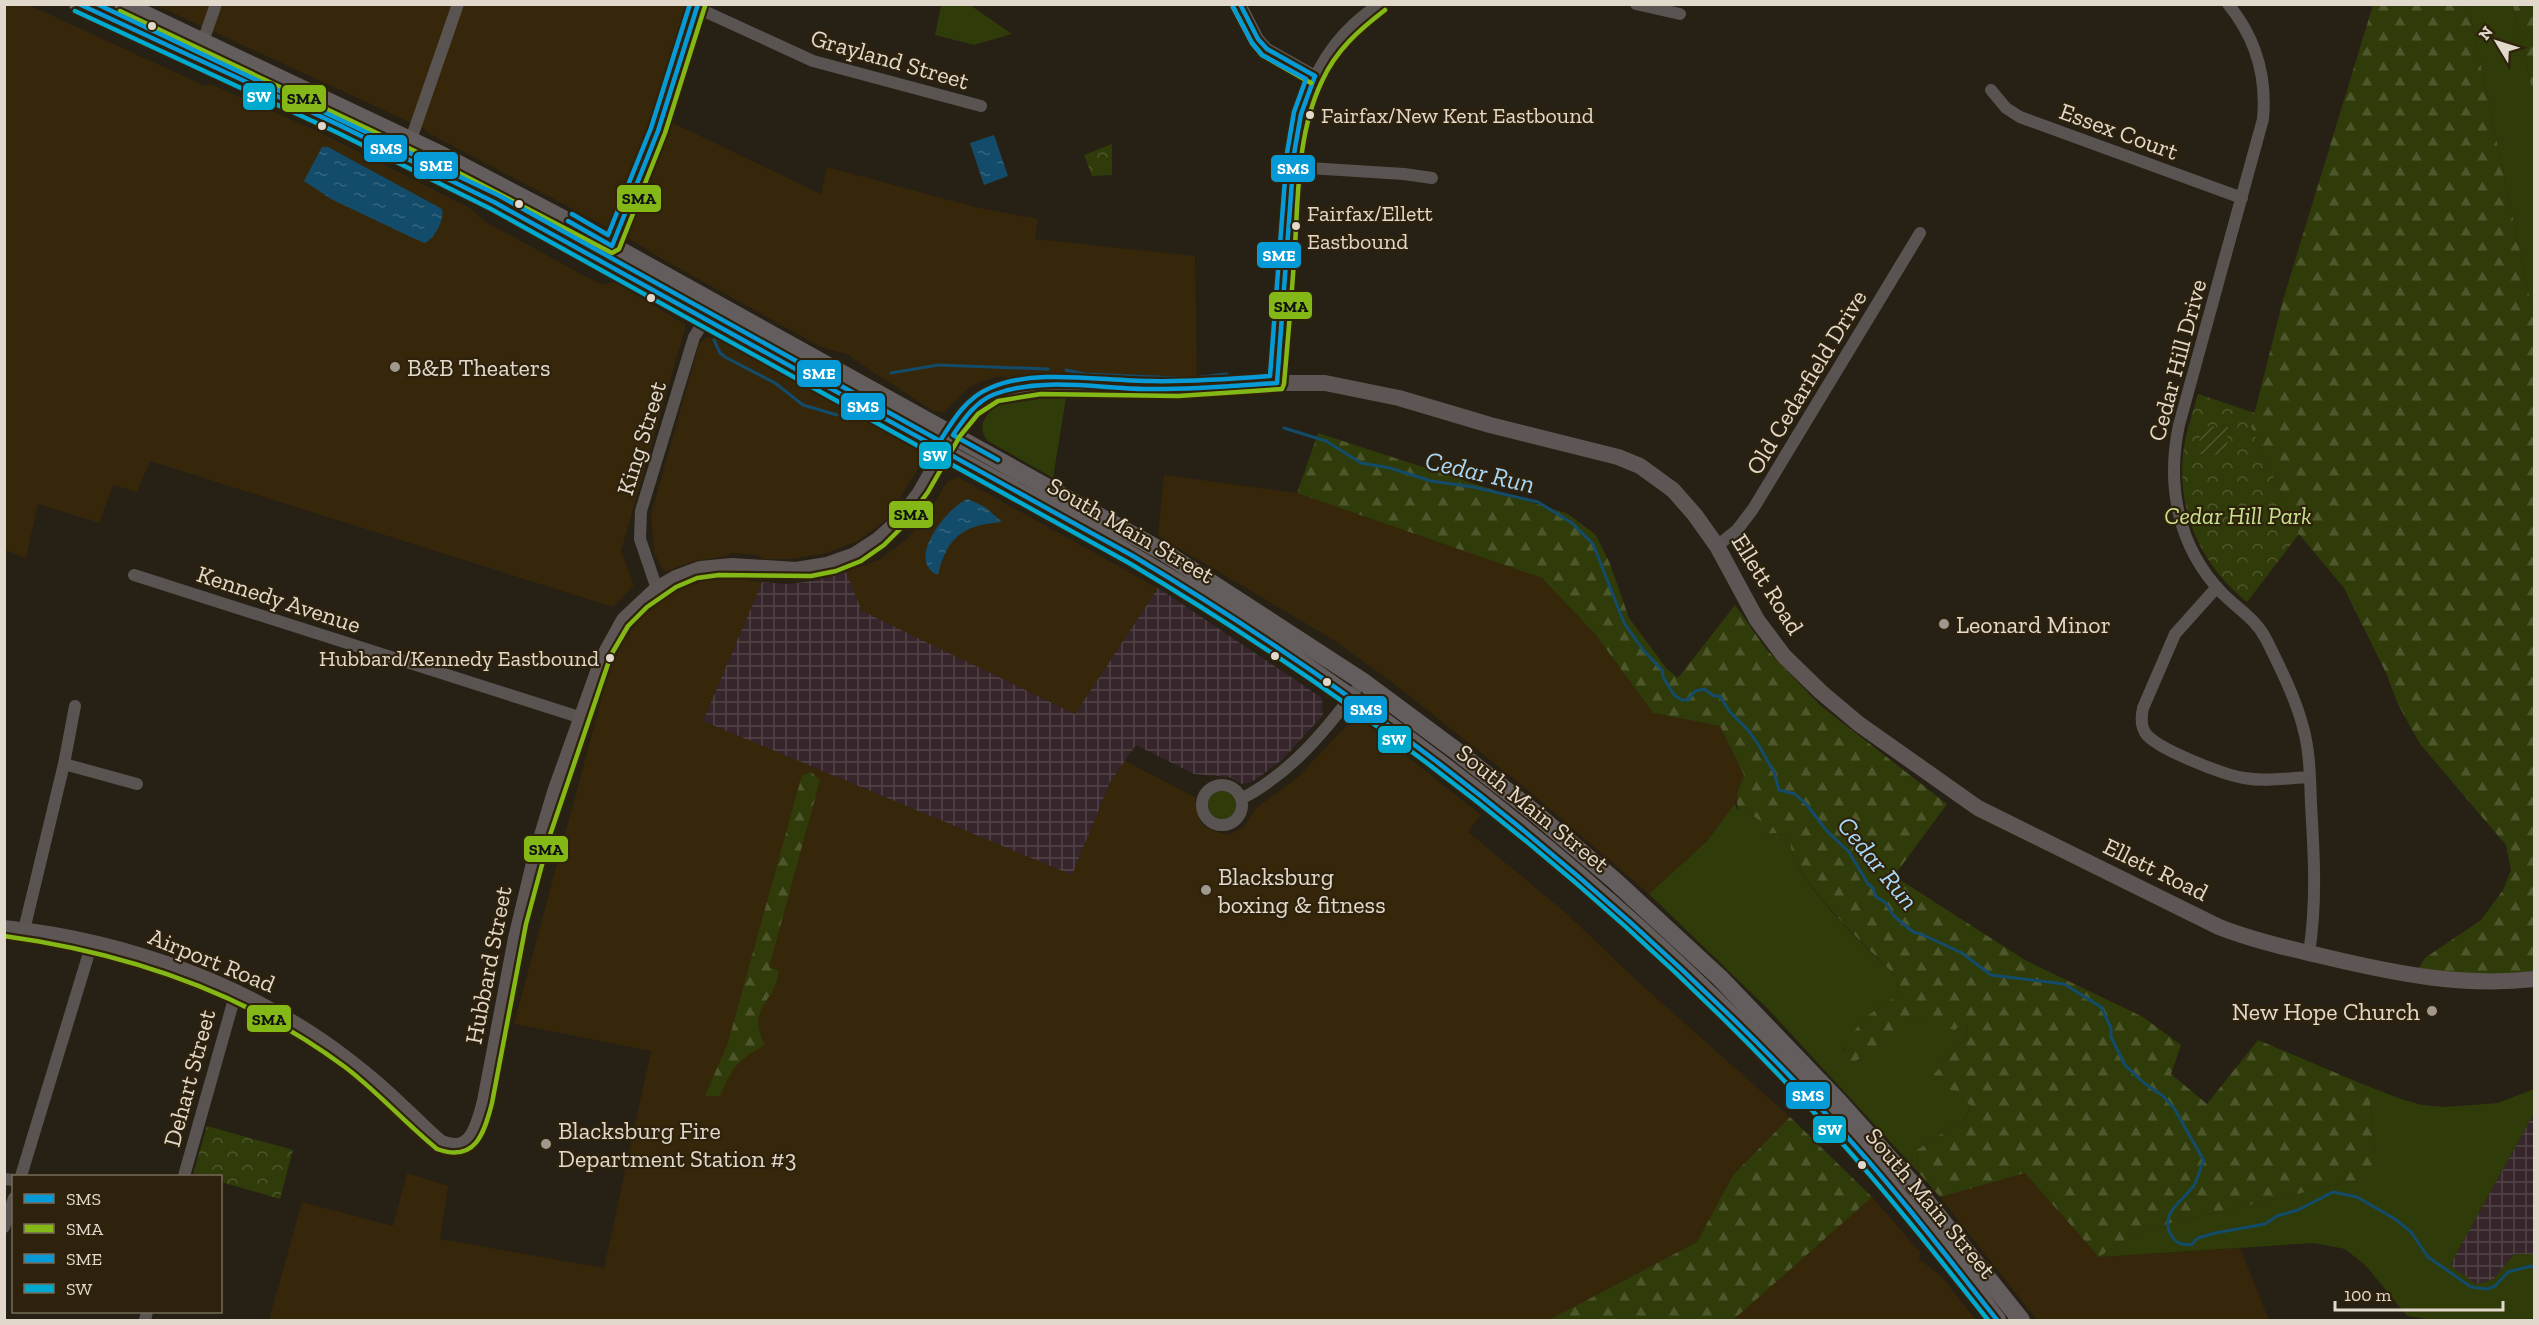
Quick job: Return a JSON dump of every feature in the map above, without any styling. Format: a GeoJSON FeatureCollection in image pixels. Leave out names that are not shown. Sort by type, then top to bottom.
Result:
{"type":"FeatureCollection","features":[{"type":"Feature","properties":{"kind":"main road","name":"South Main Street"},"geometry":{"type":"LineString","coordinates":[[78,4],[199,51],[407,149],[502,186],[608,254],[710,311],[943,451],[1088,531],[1210,603],[1351,697],[1524,828],[1624,915],[1745,1030],[1823,1112],[1948,1258],[1997,1320]]}},
{"type":"Feature","properties":{"kind":"main road","name":"South Main Street"},"geometry":{"type":"LineString","coordinates":[[123,4],[199,51]]}},
{"type":"Feature","properties":{"kind":"main road","name":"South Main Street"},"geometry":{"type":"LineString","coordinates":[[710,311],[952,435],[1165,553],[1362,681],[1455,750],[1614,880],[1720,978],[1837,1100],[1946,1225],[2021,1320]]}},
{"type":"Feature","properties":{"kind":"main road"},"geometry":{"type":"LineString","coordinates":[[1823,1112],[1837,1100]]}},
{"type":"Feature","properties":{"kind":"street"},"geometry":{"type":"LineString","coordinates":[[199,51],[216,4]]}},
{"type":"Feature","properties":{"kind":"street"},"geometry":{"type":"LineString","coordinates":[[407,149],[458,4]]}},
{"type":"Feature","properties":{"kind":"street"},"geometry":{"type":"LineString","coordinates":[[1239,4],[1258,39],[1267,49],[1315,76]]}},
{"type":"Feature","properties":{"kind":"street"},"geometry":{"type":"LineString","coordinates":[[1277,383],[1293,167],[1301,114],[1315,76],[1326,56],[1345,33],[1380,4]]}},
{"type":"Feature","properties":{"kind":"street"},"geometry":{"type":"LineString","coordinates":[[1636,4],[1680,14]]}},
{"type":"Feature","properties":{"kind":"street","name":"Cedar Hill Drive"},"geometry":{"type":"LineString","coordinates":[[2228,4],[2250,37],[2259,59],[2264,87],[2261,130],[2179,425],[2173,464],[2175,499],[2182,529],[2198,563],[2217,587],[2251,618],[2266,639],[2303,727],[2310,777],[2315,904],[2309,953]]}},
{"type":"Feature","properties":{"kind":"street"},"geometry":{"type":"LineString","coordinates":[[608,254],[658,130],[695,6]]}},
{"type":"Feature","properties":{"kind":"street","name":"Grayland Street"},"geometry":{"type":"LineString","coordinates":[[695,6],[813,62],[981,106]]}},
{"type":"Feature","properties":{"kind":"street","name":"Essex Court"},"geometry":{"type":"LineString","coordinates":[[1991,90],[2006,108],[2020,117],[2242,198]]}},
{"type":"Feature","properties":{"kind":"street"},"geometry":{"type":"LineString","coordinates":[[1293,167],[1397,173],[1432,178]]}},
{"type":"Feature","properties":{"kind":"street","name":"Old Cedarfield Drive"},"geometry":{"type":"LineString","coordinates":[[1717,546],[1737,530],[1753,509],[1920,233]]}},
{"type":"Feature","properties":{"kind":"street","name":"King Street"},"geometry":{"type":"LineString","coordinates":[[657,589],[640,539],[641,511],[694,337],[710,311]]}},
{"type":"Feature","properties":{"kind":"street","name":"Ellett Road"},"geometry":{"type":"LineString","coordinates":[[943,451],[952,435],[977,405],[1005,391],[1056,387],[1187,389],[1277,383],[1325,383],[1375,392],[1490,425],[1618,457],[1646,470],[1673,490],[1695,515],[1717,546],[1757,620],[1800,673],[1859,724],[1962,798],[2001,821],[2219,927],[2249,938],[2423,978],[2470,982],[2535,979]]}},
{"type":"Feature","properties":{"kind":"street","name":"Hubbard Street"},"geometry":{"type":"LineString","coordinates":[[464,1144],[479,1126],[525,898],[555,792],[603,658],[615,632],[641,602],[657,589],[682,575],[715,566],[796,570],[827,565],[855,555],[897,524],[920,493],[943,451]]}},
{"type":"Feature","properties":{"kind":"street","name":"Kennedy Avenue"},"geometry":{"type":"LineString","coordinates":[[134,575],[582,718]]}},
{"type":"Feature","properties":{"kind":"street"},"geometry":{"type":"LineString","coordinates":[[2217,587],[2182,625],[2170,644],[2143,708],[2141,716],[2144,731],[2154,741],[2227,775],[2251,779],[2310,777]]}},
{"type":"Feature","properties":{"kind":"street"},"geometry":{"type":"LineString","coordinates":[[1241,799],[1264,787],[1289,767],[1351,697],[1362,681]]}},
{"type":"Feature","properties":{"kind":"street"},"geometry":{"type":"LineString","coordinates":[[24,930],[64,764],[75,706]]}},
{"type":"Feature","properties":{"kind":"street"},"geometry":{"type":"LineString","coordinates":[[64,764],[137,784]]}},
{"type":"Feature","properties":{"kind":"street","name":"Airport Road"},"geometry":{"type":"LineString","coordinates":[[4,928],[92,943],[183,971],[236,992],[277,1012],[326,1044],[385,1090],[441,1143],[454,1146],[464,1144]]}},
{"type":"Feature","properties":{"kind":"street"},"geometry":{"type":"LineString","coordinates":[[21,1175],[92,943]]}},
{"type":"Feature","properties":{"kind":"street","name":"Dehart Street"},"geometry":{"type":"LineString","coordinates":[[184,1175],[236,992]]}},
{"type":"Feature","properties":{"kind":"street"},"geometry":{"type":"LineString","coordinates":[[4,1227],[12,1204]]}},
{"type":"Feature","properties":{"kind":"shaded area"},"geometry":{"type":"Polygon","coordinates":[[[5,5],[29,5],[205,86],[211,84],[315,130],[470,208],[484,221],[581,274],[603,285],[614,282],[686,325],[621,551],[634,585],[613,607],[150,461],[137,492],[113,485],[99,523],[38,504],[26,558],[5,550],[5,5]]]}},
{"type":"Feature","properties":{"kind":"shaded area"},"geometry":{"type":"Polygon","coordinates":[[[156,5],[710,5],[671,122],[821,194],[827,167],[975,207],[1038,219],[1035,239],[1195,256],[1197,378],[997,377],[977,383],[967,389],[944,412],[933,411],[850,355],[821,347],[632,240],[428,133],[427,130],[156,5]]]}},
{"type":"Feature","properties":{"kind":"shaded area"},"geometry":{"type":"Polygon","coordinates":[[[707,337],[719,339],[917,449],[921,456],[921,464],[887,519],[858,541],[826,553],[791,559],[763,559],[757,555],[732,553],[694,561],[664,572],[654,553],[651,514],[699,344],[707,337]]]}},
{"type":"Feature","properties":{"kind":"shaded area"},"geometry":{"type":"Polygon","coordinates":[[[1164,475],[1297,493],[1542,578],[1596,635],[1653,713],[1720,726],[1744,775],[1735,803],[1707,841],[1649,894],[1529,791],[1388,679],[1329,637],[1158,536],[1164,475]]]}},
{"type":"Feature","properties":{"kind":"shaded area"},"geometry":{"type":"Polygon","coordinates":[[[958,477],[1158,588],[1075,714],[862,611],[846,572],[879,560],[908,538],[931,509],[947,482],[958,477]]]}},
{"type":"Feature","properties":{"kind":"shaded area"},"geometry":{"type":"Polygon","coordinates":[[[846,572],[862,611],[1075,714],[1158,588],[1322,698],[1323,715],[1283,759],[1252,782],[1242,784],[1229,777],[1194,774],[1136,745],[1110,782],[1072,875],[703,721],[762,582],[787,584],[813,581],[846,572]]]}},
{"type":"Feature","properties":{"kind":"shaded area"},"geometry":{"type":"Polygon","coordinates":[[[726,578],[762,582],[703,721],[1072,875],[1110,782],[1125,761],[1195,797],[1199,819],[1206,828],[1227,835],[1244,827],[1256,808],[1297,778],[1348,724],[1356,721],[1364,722],[1481,815],[1468,832],[1565,912],[1636,980],[1790,1117],[1733,1175],[1697,1242],[1549,1320],[269,1320],[302,1202],[393,1226],[407,1173],[448,1186],[440,1239],[604,1268],[651,1051],[514,1024],[606,682],[620,647],[639,620],[670,595],[700,582],[726,578]]]}},
{"type":"Feature","properties":{"kind":"shaded area"},"geometry":{"type":"Polygon","coordinates":[[[2534,1113],[2534,1254],[2514,1254],[2493,1280],[2476,1284],[2450,1265],[2534,1113]]]}},
{"type":"Feature","properties":{"kind":"shaded area"},"geometry":{"type":"Polygon","coordinates":[[[2025,1173],[2099,1257],[2240,1248],[2269,1320],[2037,1320],[1940,1197],[2025,1173]]]}},
{"type":"Feature","properties":{"kind":"shaded area"},"geometry":{"type":"Polygon","coordinates":[[[1872,1197],[1920,1252],[1919,1259],[1943,1278],[1976,1320],[1733,1320],[1872,1197]]]}},
{"type":"Feature","properties":{"kind":"green space"},"geometry":{"type":"Polygon","coordinates":[[[941,5],[970,5],[1012,34],[974,45],[935,35],[941,5]]]}},
{"type":"Feature","properties":{"kind":"green space"},"geometry":{"type":"Polygon","coordinates":[[[2373,5],[2468,5],[2534,318],[2534,971],[2476,974],[2447,973],[2419,968],[2425,958],[2481,920],[2503,890],[2511,870],[2506,845],[2420,744],[2398,704],[2386,673],[2344,588],[2299,534],[2251,427],[2283,300],[2373,5]]]}},
{"type":"Feature","properties":{"kind":"green space"},"geometry":{"type":"Polygon","coordinates":[[[2468,5],[2513,5],[2534,99],[2534,318],[2468,5]]]}},
{"type":"Feature","properties":{"kind":"green space"},"geometry":{"type":"Polygon","coordinates":[[[2513,5],[2534,5],[2534,99],[2513,5]]]}},
{"type":"Feature","properties":{"kind":"green space"},"geometry":{"type":"Polygon","coordinates":[[[1112,144],[1112,175],[1092,176],[1084,155],[1112,144]]]}},
{"type":"Feature","properties":{"kind":"green space","name":"Cedar Hill Park"},"geometry":{"type":"Polygon","coordinates":[[[2198,394],[2255,413],[2251,427],[2299,534],[2247,602],[2230,587],[2204,553],[2194,534],[2183,492],[2184,447],[2198,394]]]}},
{"type":"Feature","properties":{"kind":"green space"},"geometry":{"type":"Polygon","coordinates":[[[1066,398],[1053,478],[988,441],[983,434],[982,427],[988,414],[1006,400],[1066,398]]]}},
{"type":"Feature","properties":{"kind":"green space"},"geometry":{"type":"Polygon","coordinates":[[[2200,426],[2228,427],[2227,455],[2199,454],[2200,426]]]}},
{"type":"Feature","properties":{"kind":"green space"},"geometry":{"type":"Polygon","coordinates":[[[1318,433],[1568,514],[1596,535],[1610,564],[1629,618],[1667,669],[1678,678],[1735,605],[1766,649],[1821,706],[1947,804],[1894,876],[2025,960],[2143,1017],[2181,1045],[2171,1074],[2207,1104],[2258,1040],[2355,1081],[2370,1100],[2375,1154],[2369,1173],[2354,1181],[2174,1222],[2130,1236],[2099,1257],[2025,1173],[1940,1197],[1919,1173],[1917,1150],[1965,1118],[1971,1106],[1952,1090],[1941,1090],[1934,1085],[1934,1074],[1966,1038],[1968,1028],[1965,1024],[1955,1030],[1912,1018],[1896,1028],[1859,1060],[1850,1064],[1843,1058],[1849,1040],[1861,1023],[1897,995],[1898,978],[1842,922],[1815,891],[1794,859],[1789,837],[1776,833],[1762,834],[1757,828],[1760,821],[1748,812],[1742,813],[1739,809],[1737,795],[1744,775],[1720,726],[1653,713],[1596,635],[1542,578],[1297,493],[1318,433]]]}},
{"type":"Feature","properties":{"kind":"green space"},"geometry":{"type":"Polygon","coordinates":[[[811,772],[820,780],[769,967],[778,970],[777,981],[760,1012],[758,1021],[765,1045],[736,1066],[720,1096],[705,1096],[728,1043],[802,775],[811,772]]]}},
{"type":"Feature","properties":{"kind":"green space"},"geometry":{"type":"Polygon","coordinates":[[[1222,791],[1232,795],[1236,805],[1232,815],[1222,819],[1212,815],[1208,805],[1212,795],[1222,791]]]}},
{"type":"Feature","properties":{"kind":"green space"},"geometry":{"type":"Polygon","coordinates":[[[1735,803],[1737,809],[1748,812],[1760,821],[1762,834],[1776,833],[1789,837],[1794,859],[1815,891],[1856,937],[1898,978],[1897,995],[1862,1022],[1844,1050],[1858,1061],[1898,1024],[1912,1018],[1928,1024],[1965,1024],[1968,1028],[1966,1038],[1934,1074],[1941,1090],[1952,1090],[1971,1105],[1965,1118],[1917,1150],[1919,1173],[1769,1010],[1649,894],[1707,841],[1735,803]]]}},
{"type":"Feature","properties":{"kind":"green space"},"geometry":{"type":"Polygon","coordinates":[[[2355,1081],[2401,1099],[2422,1105],[2444,1107],[2498,1103],[2534,1089],[2534,1113],[2450,1265],[2476,1284],[2493,1280],[2514,1254],[2534,1254],[2534,1317],[2529,1320],[2434,1320],[2407,1316],[2366,1266],[2345,1249],[2314,1243],[2099,1257],[2130,1236],[2174,1222],[2354,1181],[2375,1154],[2370,1101],[2355,1081]]]}},
{"type":"Feature","properties":{"kind":"green space"},"geometry":{"type":"Polygon","coordinates":[[[1790,1117],[1872,1197],[1733,1320],[1549,1320],[1697,1242],[1733,1175],[1790,1117]]]}},
{"type":"Feature","properties":{"kind":"green space"},"geometry":{"type":"Polygon","coordinates":[[[207,1126],[293,1150],[280,1199],[222,1182],[222,1175],[193,1174],[207,1126]]]}},
{"type":"Feature","properties":{"kind":"water"},"geometry":{"type":"Polygon","coordinates":[[[994,135],[1008,176],[984,185],[970,143],[994,135]]]}},
{"type":"Feature","properties":{"kind":"water"},"geometry":{"type":"Polygon","coordinates":[[[322,147],[328,147],[442,209],[440,223],[432,237],[425,243],[415,239],[331,199],[304,181],[322,147]]]}},
{"type":"Feature","properties":{"kind":"water"},"geometry":{"type":"Polygon","coordinates":[[[968,499],[985,507],[1002,522],[977,526],[959,535],[946,551],[938,575],[929,568],[926,558],[927,547],[941,522],[968,499]]]}},
{"type":"Feature","properties":{"kind":"waterway","name":"Cedar Run"},"geometry":{"type":"LineString","coordinates":[[714,340],[720,353],[725,357],[775,383],[803,405],[837,415]]}},
{"type":"Feature","properties":{"kind":"waterway","name":"Cedar Run"},"geometry":{"type":"LineString","coordinates":[[891,373],[938,365],[1048,369]]}},
{"type":"Feature","properties":{"kind":"waterway","name":"Cedar Run"},"geometry":{"type":"LineString","coordinates":[[1066,370],[1085,374],[1179,378]]}},
{"type":"Feature","properties":{"kind":"waterway","name":"Cedar Run"},"geometry":{"type":"LineString","coordinates":[[1200,377],[1227,374]]}},
{"type":"Feature","properties":{"kind":"waterway","name":"Cedar Run"},"geometry":{"type":"LineString","coordinates":[[1284,428],[1326,441],[1361,463],[1390,468],[1431,481],[1473,487],[1538,502],[1572,523],[1593,544],[1624,623],[1643,650],[1662,670],[1663,677],[1674,695],[1682,700],[1688,700],[1695,691],[1704,689],[1714,696],[1720,696],[1730,712],[1758,744],[1774,772],[1779,790],[1795,794],[1807,805],[1826,830],[1849,852],[1868,884],[1873,888],[1876,897],[1885,902],[1894,916],[1913,932],[1962,953],[1991,975],[2064,984],[2101,1007],[2111,1028],[2111,1037],[2125,1065],[2174,1108],[2204,1161],[2193,1187],[2170,1214],[2168,1227],[2177,1242],[2191,1245],[2198,1238],[2215,1233],[2265,1224],[2277,1216],[2298,1210],[2333,1192],[2357,1197],[2395,1219],[2411,1232],[2428,1257],[2471,1287],[2487,1289],[2495,1286],[2508,1272],[2531,1266],[2534,1268]]}},
{"type":"Feature","properties":{"kind":"transit line","name":"SMS"},"geometry":{"type":"LineString","coordinates":[[79,4],[339,125],[494,202],[1133,556],[1228,615],[1321,677],[1411,742],[1499,811],[1585,882],[1668,956],[1748,1034],[1849,1139],[1914,1215],[1997,1320]]}},
{"type":"Feature","properties":{"kind":"transit line","name":"SME"},"geometry":{"type":"LineString","coordinates":[[97,4],[498,195],[940,441],[955,418],[981,392],[1027,378],[1068,377],[1165,381],[1270,376],[1287,153],[1294,112],[1306,79],[1262,55],[1252,43],[1233,7]]}},
{"type":"Feature","properties":{"kind":"transit line","name":"SME"},"geometry":{"type":"LineString","coordinates":[[572,214],[608,235],[651,128],[690,4]]}},
{"type":"Feature","properties":{"kind":"transit line","name":"SMS"},"geometry":{"type":"LineString","coordinates":[[568,221],[612,246],[658,131],[698,4]]}},
{"type":"Feature","properties":{"kind":"transit line","name":"SMS"},"geometry":{"type":"LineString","coordinates":[[998,460],[953,435],[982,401],[995,394],[1013,389],[1050,385],[1178,389],[1277,383],[1294,154],[1301,114],[1315,76],[1267,49],[1258,39],[1240,4]]}},
{"type":"Feature","properties":{"kind":"transit line","name":"SMA"},"geometry":{"type":"LineString","coordinates":[[120,11],[438,162],[612,253],[619,249],[665,133],[705,6]]}},
{"type":"Feature","properties":{"kind":"transit line","name":"SMA"},"geometry":{"type":"LineString","coordinates":[[1233,7],[1252,43],[1262,55],[1311,83]]}},
{"type":"Feature","properties":{"kind":"transit line","name":"SMA"},"geometry":{"type":"LineString","coordinates":[[4,936],[50,943],[140,965],[225,997],[267,1017],[345,1067],[437,1149],[450,1152],[469,1149],[481,1135],[492,1103],[526,924],[550,835],[611,655],[628,626],[647,607],[676,587],[697,578],[719,575],[811,576],[836,571],[861,561],[884,545],[902,527],[928,492],[960,436],[978,414],[998,401],[1041,394],[1178,396],[1282,389],[1301,162],[1308,120],[1322,81],[1334,60],[1357,33],[1385,10]]}},
{"type":"Feature","properties":{"kind":"transit line","name":"SW"},"geometry":{"type":"LineString","coordinates":[[75,11],[336,132],[491,209],[1129,563],[1316,683],[1407,748],[1495,816],[1664,962],[1744,1039],[1843,1144],[1988,1320]]}},
{"type":"Feature","properties":{"kind":"place","name":"Fairfax/New Kent Eastbound"},"geometry":{"type":"Point","coordinates":[1310,115]}},
{"type":"Feature","properties":{"kind":"place","name":"Fairfax/Ellett Eastbound"},"geometry":{"type":"Point","coordinates":[1296,226]}},
{"type":"Feature","properties":{"kind":"place","name":"B&B Theaters"},"geometry":{"type":"Point","coordinates":[395,367]}},
{"type":"Feature","properties":{"kind":"place","name":"Leonard Minor"},"geometry":{"type":"Point","coordinates":[1944,624]}},
{"type":"Feature","properties":{"kind":"place","name":"Hubbard/Kennedy Eastbound"},"geometry":{"type":"Point","coordinates":[610,658]}},
{"type":"Feature","properties":{"kind":"place","name":"Blacksburg boxing & fitness"},"geometry":{"type":"Point","coordinates":[1206,890]}},
{"type":"Feature","properties":{"kind":"place","name":"New Hope Church"},"geometry":{"type":"Point","coordinates":[2432,1011]}},
{"type":"Feature","properties":{"kind":"place","name":"Blacksburg Fire Department Station #3"},"geometry":{"type":"Point","coordinates":[546,1144]}}]}
